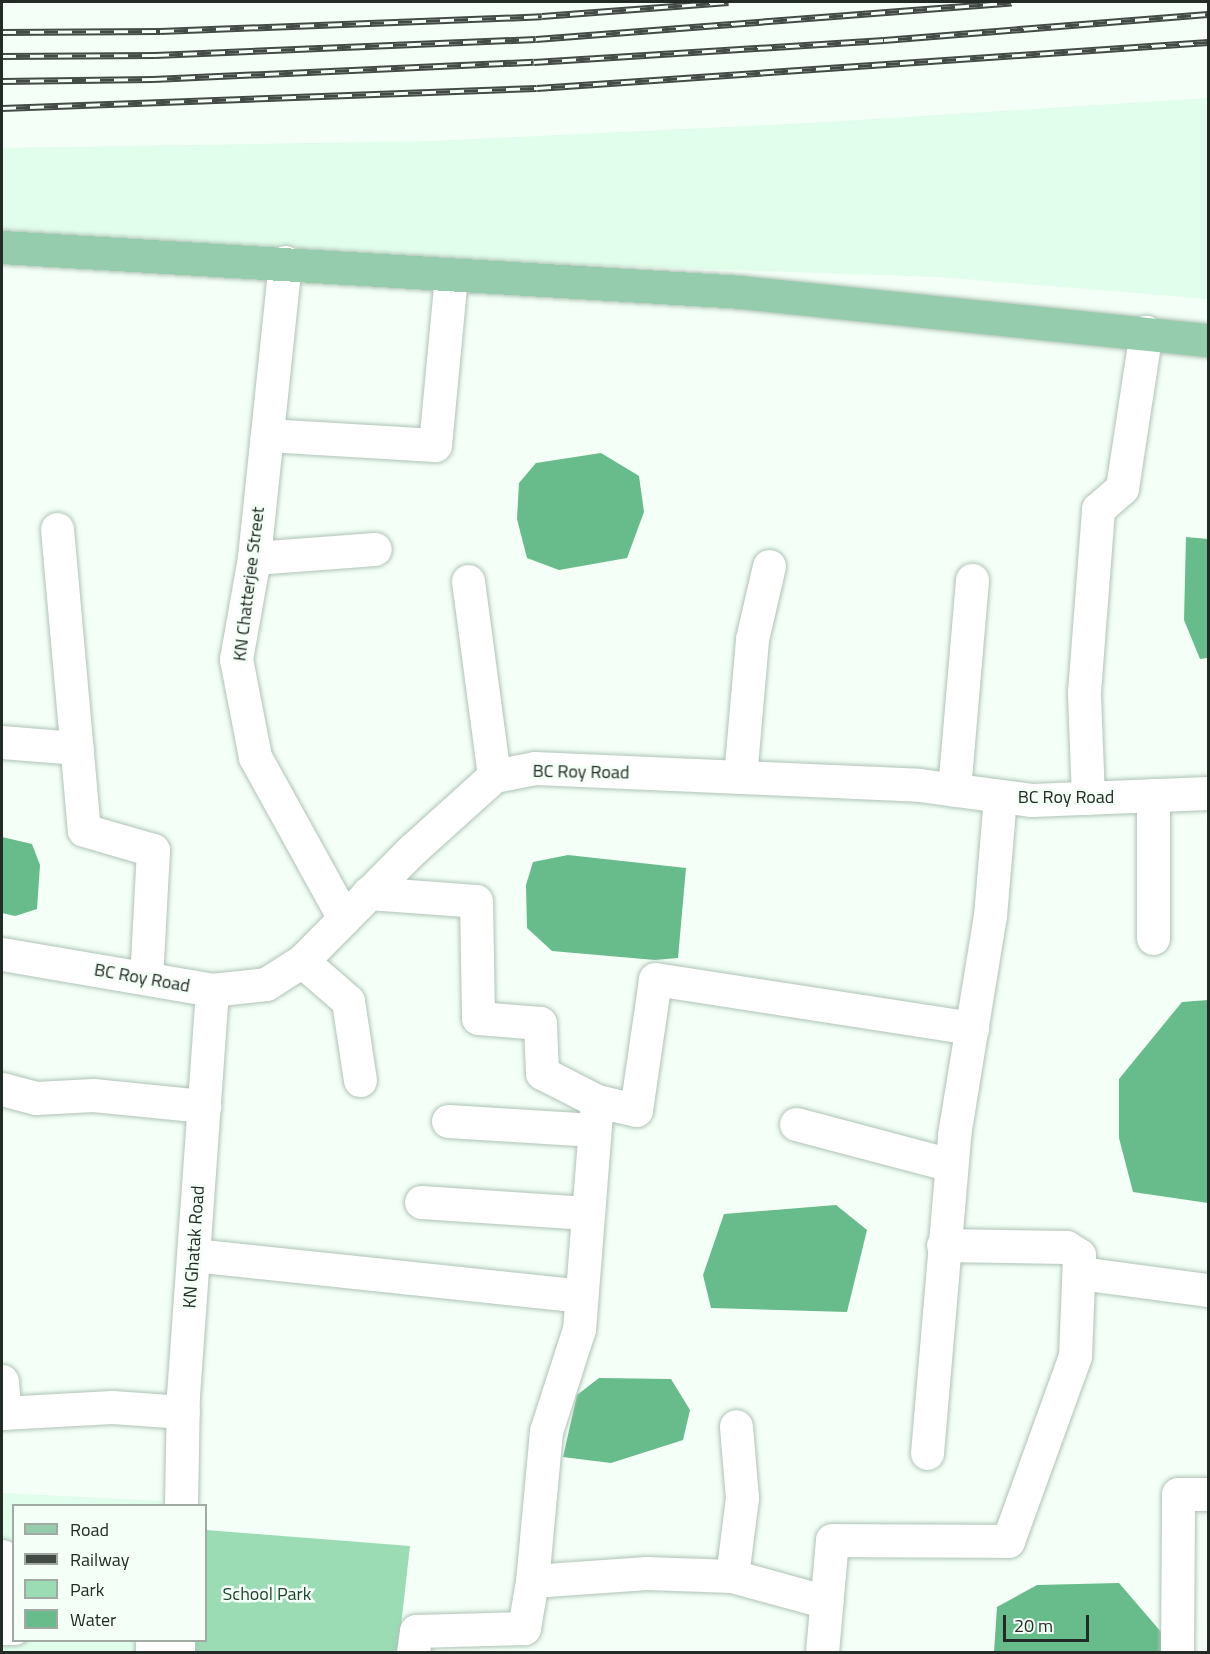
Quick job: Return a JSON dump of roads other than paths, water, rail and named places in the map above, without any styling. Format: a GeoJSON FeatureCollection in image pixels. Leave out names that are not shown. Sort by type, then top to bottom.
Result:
{"type":"FeatureCollection","features":[{"type":"Feature","properties":{"kind":"main road"},"geometry":{"type":"LineString","coordinates":[[2,247],[285,262],[451,275],[741,292],[1209,340]]}},
{"type":"Feature","properties":{"kind":"street","name":"KN Chatterjee Street"},"geometry":{"type":"LineString","coordinates":[[285,262],[254,558],[236,659],[255,757],[344,918]]}},
{"type":"Feature","properties":{"kind":"street"},"geometry":{"type":"LineString","coordinates":[[267,435],[435,445],[451,275]]}},
{"type":"Feature","properties":{"kind":"street"},"geometry":{"type":"LineString","coordinates":[[1088,798],[1084,692],[1098,509],[1122,488],[1146,332]]}},
{"type":"Feature","properties":{"kind":"street"},"geometry":{"type":"LineString","coordinates":[[57,529],[84,830],[153,850],[146,978]]}},
{"type":"Feature","properties":{"kind":"street"},"geometry":{"type":"LineString","coordinates":[[254,558],[375,549]]}},
{"type":"Feature","properties":{"kind":"street"},"geometry":{"type":"LineString","coordinates":[[740,777],[752,639],[769,566]]}},
{"type":"Feature","properties":{"kind":"street"},"geometry":{"type":"LineString","coordinates":[[954,789],[972,580]]}},
{"type":"Feature","properties":{"kind":"street"},"geometry":{"type":"LineString","coordinates":[[468,581],[494,776]]}},
{"type":"Feature","properties":{"kind":"street"},"geometry":{"type":"LineString","coordinates":[[2,741],[77,748]]}},
{"type":"Feature","properties":{"kind":"street","name":"BC Roy Road"},"geometry":{"type":"LineString","coordinates":[[2,954],[212,990],[266,984],[302,961],[368,894],[494,776],[535,768],[954,789],[1032,800],[1209,793]]}},
{"type":"Feature","properties":{"kind":"street"},"geometry":{"type":"LineString","coordinates":[[1153,795],[1153,938]]}},
{"type":"Feature","properties":{"kind":"street"},"geometry":{"type":"LineString","coordinates":[[927,1453],[951,1165],[990,916],[1000,796]]}},
{"type":"Feature","properties":{"kind":"street"},"geometry":{"type":"LineString","coordinates":[[368,894],[476,901],[478,1018],[540,1023],[542,1073],[596,1115]]}},
{"type":"Feature","properties":{"kind":"street"},"geometry":{"type":"LineString","coordinates":[[302,961],[348,1001],[360,1080]]}},
{"type":"Feature","properties":{"kind":"street"},"geometry":{"type":"LineString","coordinates":[[448,1121],[596,1115],[636,1110],[655,979],[972,1028]]}},
{"type":"Feature","properties":{"kind":"street","name":"KN Ghatak Road"},"geometry":{"type":"LineString","coordinates":[[181,1504],[183,1412],[212,990]]}},
{"type":"Feature","properties":{"kind":"street"},"geometry":{"type":"LineString","coordinates":[[2,1089],[36,1098],[93,1095],[204,1106]]}},
{"type":"Feature","properties":{"kind":"street"},"geometry":{"type":"LineString","coordinates":[[413,1653],[416,1631],[524,1628],[532,1581],[546,1431],[579,1329],[596,1115]]}},
{"type":"Feature","properties":{"kind":"street"},"geometry":{"type":"LineString","coordinates":[[796,1124],[951,1165]]}},
{"type":"Feature","properties":{"kind":"street"},"geometry":{"type":"LineString","coordinates":[[421,1202],[587,1213]]}},
{"type":"Feature","properties":{"kind":"street"},"geometry":{"type":"LineString","coordinates":[[822,1653],[832,1540],[1008,1540],[1075,1356],[1079,1255],[1066,1247],[943,1245]]}},
{"type":"Feature","properties":{"kind":"street"},"geometry":{"type":"LineString","coordinates":[[193,1255],[581,1296]]}},
{"type":"Feature","properties":{"kind":"street"},"geometry":{"type":"LineString","coordinates":[[1080,1273],[1209,1290]]}},
{"type":"Feature","properties":{"kind":"street"},"geometry":{"type":"LineString","coordinates":[[2,1402],[183,1412]]}},
{"type":"Feature","properties":{"kind":"street"},"geometry":{"type":"LineString","coordinates":[[732,1576],[742,1498],[736,1426]]}},
{"type":"Feature","properties":{"kind":"street"},"geometry":{"type":"LineString","coordinates":[[1177,1653],[1174,1604],[1178,1494],[1209,1494]]}},
{"type":"Feature","properties":{"kind":"street"},"geometry":{"type":"LineString","coordinates":[[2,1556],[2,1599]]}},
{"type":"Feature","properties":{"kind":"street"},"geometry":{"type":"LineString","coordinates":[[532,1581],[648,1572],[732,1576],[827,1602]]}},
{"type":"Feature","properties":{"kind":"water"},"geometry":{"type":"Polygon","coordinates":[[[601,453],[639,476],[644,512],[627,558],[559,570],[527,558],[517,519],[519,483],[536,463],[601,453]]]}},
{"type":"Feature","properties":{"kind":"water"},"geometry":{"type":"Polygon","coordinates":[[[1186,537],[1208,539],[1208,658],[1200,659],[1184,620],[1186,537]]]}},
{"type":"Feature","properties":{"kind":"water"},"geometry":{"type":"Polygon","coordinates":[[[2,837],[32,844],[40,865],[37,909],[15,916],[2,913],[2,837]]]}},
{"type":"Feature","properties":{"kind":"water"},"geometry":{"type":"Polygon","coordinates":[[[568,855],[686,868],[678,958],[655,960],[552,951],[527,928],[526,885],[533,862],[568,855]]]}},
{"type":"Feature","properties":{"kind":"water"},"geometry":{"type":"Polygon","coordinates":[[[1208,1000],[1208,1203],[1133,1192],[1119,1138],[1119,1079],[1182,1002],[1208,1000]]]}},
{"type":"Feature","properties":{"kind":"water"},"geometry":{"type":"Polygon","coordinates":[[[836,1205],[867,1230],[847,1312],[711,1308],[703,1275],[724,1214],[836,1205]]]}},
{"type":"Feature","properties":{"kind":"water"},"geometry":{"type":"Polygon","coordinates":[[[599,1378],[671,1379],[690,1410],[683,1440],[611,1463],[563,1457],[577,1395],[599,1378]]]}},
{"type":"Feature","properties":{"kind":"water"},"geometry":{"type":"Polygon","coordinates":[[[1119,1583],[1162,1633],[1163,1652],[994,1652],[997,1607],[1037,1585],[1119,1583]]]}},
{"type":"Feature","properties":{"kind":"railway"},"geometry":{"type":"LineString","coordinates":[[2,32],[160,31],[542,16],[728,2]]}},
{"type":"Feature","properties":{"kind":"railway"},"geometry":{"type":"LineString","coordinates":[[2,56],[155,55],[536,39],[1012,2]]}},
{"type":"Feature","properties":{"kind":"railway"},"geometry":{"type":"LineString","coordinates":[[2,81],[153,79],[534,62],[884,40],[1208,14]]}},
{"type":"Feature","properties":{"kind":"railway"},"geometry":{"type":"LineString","coordinates":[[2,108],[537,88],[1208,42]]}},
{"type":"Feature","properties":{"kind":"park label","name":"School Park"},"geometry":{"type":"Point","coordinates":[267,1594]}}]}
